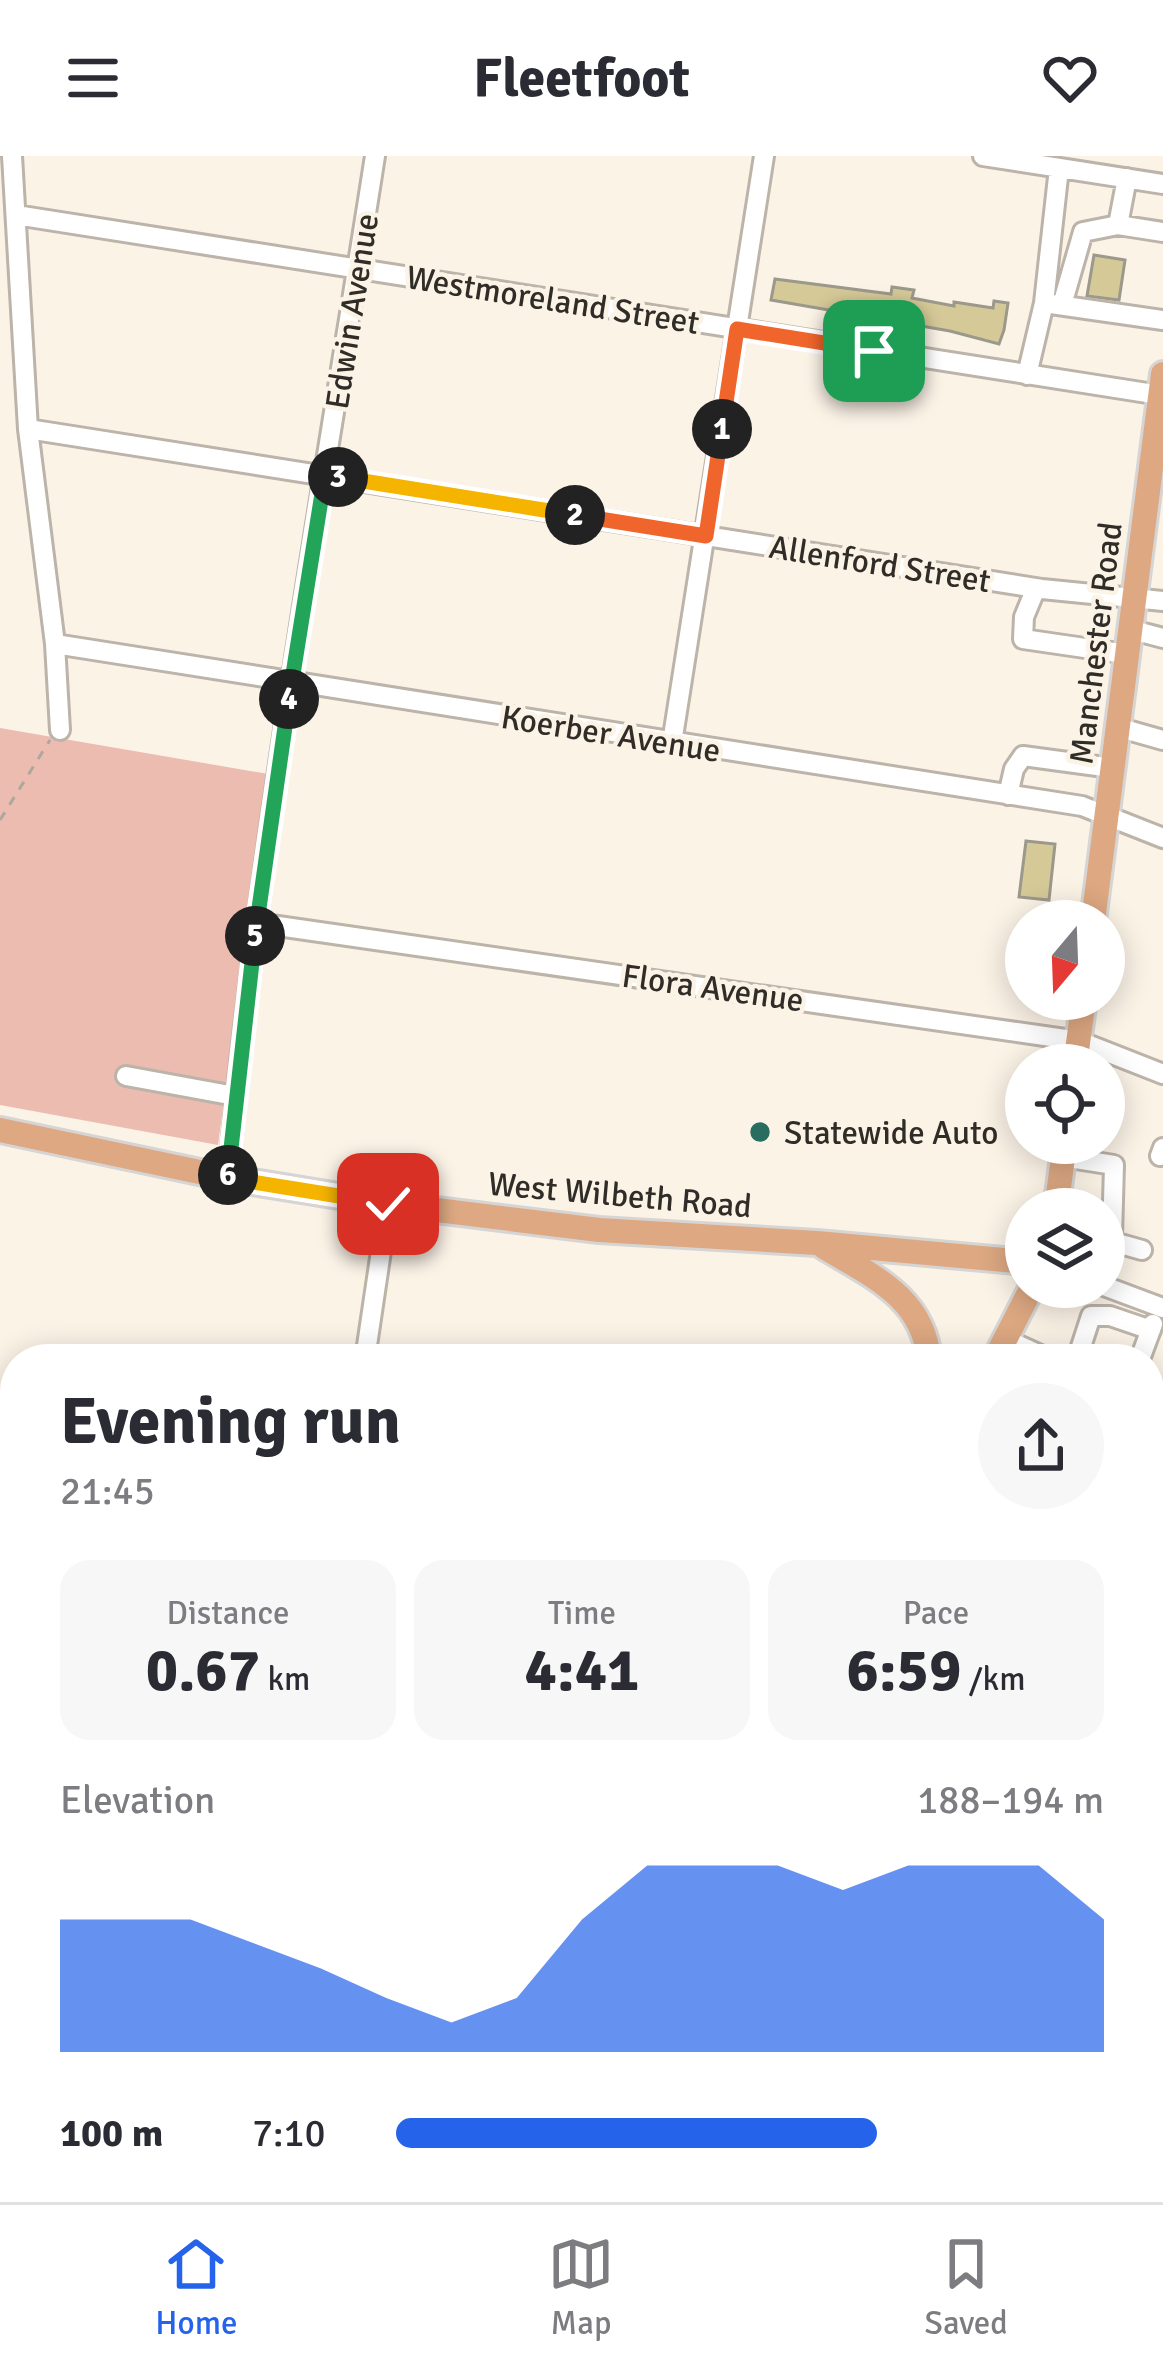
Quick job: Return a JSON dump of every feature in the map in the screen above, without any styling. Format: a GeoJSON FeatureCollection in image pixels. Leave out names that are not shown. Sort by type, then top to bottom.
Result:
{"type":"FeatureCollection","features":[{"type":"Feature","properties":{"kind":"main road","name":"Manchester Road"},"geometry":{"type":"LineString","coordinates":[[1096,900],[1162,385]]}},
{"type":"Feature","properties":{"kind":"main road","name":"West Wilbeth Road"},"geometry":{"type":"LineString","coordinates":[[0,1130],[228,1178],[388,1204],[599,1231],[817,1243],[1005,1260]]}},
{"type":"Feature","properties":{"kind":"main road"},"geometry":{"type":"LineString","coordinates":[[817,1243],[899,1294],[920,1325],[925,1344]]}},
{"type":"Feature","properties":{"kind":"main road"},"geometry":{"type":"LineString","coordinates":[[1003,1344],[1021,1308]]}},
{"type":"Feature","properties":{"kind":"street"},"geometry":{"type":"LineString","coordinates":[[12,156],[28,429],[55,644],[60,730]]}},
{"type":"Feature","properties":{"kind":"street","name":"Edwin Avenue"},"geometry":{"type":"LineString","coordinates":[[228,1178],[257,923],[375,156]]}},
{"type":"Feature","properties":{"kind":"street"},"geometry":{"type":"LineString","coordinates":[[673,743],[764,156]]}},
{"type":"Feature","properties":{"kind":"street"},"geometry":{"type":"LineString","coordinates":[[983,156],[1059,168],[1115,170],[1163,184]]}},
{"type":"Feature","properties":{"kind":"street"},"geometry":{"type":"LineString","coordinates":[[1053,304],[1059,168]]}},
{"type":"Feature","properties":{"kind":"street"},"geometry":{"type":"LineString","coordinates":[[1115,170],[1118,225]]}},
{"type":"Feature","properties":{"kind":"street","name":"Westmoreland Street"},"geometry":{"type":"LineString","coordinates":[[16,215],[1027,375],[1162,385]]}},
{"type":"Feature","properties":{"kind":"street"},"geometry":{"type":"LineString","coordinates":[[1027,375],[1083,232],[1118,225],[1163,232]]}},
{"type":"Feature","properties":{"kind":"street"},"geometry":{"type":"LineString","coordinates":[[1053,304],[1163,320]]}},
{"type":"Feature","properties":{"kind":"street","name":"Allenford Street"},"geometry":{"type":"LineString","coordinates":[[28,429],[1036,588],[1163,601]]}},
{"type":"Feature","properties":{"kind":"street"},"geometry":{"type":"LineString","coordinates":[[1036,588],[1024,616],[1023,639],[1163,638]]}},
{"type":"Feature","properties":{"kind":"street","name":"Koerber Avenue"},"geometry":{"type":"LineString","coordinates":[[55,644],[1082,806],[1163,838]]}},
{"type":"Feature","properties":{"kind":"street"},"geometry":{"type":"LineString","coordinates":[[1117,728],[1163,740]]}},
{"type":"Feature","properties":{"kind":"street"},"geometry":{"type":"LineString","coordinates":[[1009,796],[1014,769],[1023,756],[1112,768]]}},
{"type":"Feature","properties":{"kind":"street","name":"Flora Avenue"},"geometry":{"type":"LineString","coordinates":[[257,923],[1020,1044]]}},
{"type":"Feature","properties":{"kind":"street","name":"Flora Avenue"},"geometry":{"type":"LineString","coordinates":[[1125,1065],[1163,1074]]}},
{"type":"Feature","properties":{"kind":"street"},"geometry":{"type":"LineString","coordinates":[[126,1076],[235,1096]]}},
{"type":"Feature","properties":{"kind":"street"},"geometry":{"type":"LineString","coordinates":[[367,1344],[388,1204]]}},
{"type":"Feature","properties":{"kind":"street"},"geometry":{"type":"LineString","coordinates":[[1125,1245],[1142,1250]]}},
{"type":"Feature","properties":{"kind":"street"},"geometry":{"type":"LineString","coordinates":[[1125,1294],[1162,1307],[1146,1344]]}},
{"type":"Feature","properties":{"kind":"street"},"geometry":{"type":"LineString","coordinates":[[1082,1344],[1091,1316],[1109,1316],[1151,1330]]}},
{"type":"Feature","properties":{"kind":"path"},"geometry":{"type":"LineString","coordinates":[[0,820],[37,756],[60,730]]}},
{"type":"Feature","properties":{"kind":"shaded area"},"geometry":{"type":"Polygon","coordinates":[[[0,728],[268,774],[218,1145],[0,1105],[0,728]]]}},
{"type":"Feature","properties":{"kind":"building"},"geometry":{"type":"Polygon","coordinates":[[[1094,255],[1125,260],[1119,300],[1087,296],[1094,255]]]}},
{"type":"Feature","properties":{"kind":"building"},"geometry":{"type":"Polygon","coordinates":[[[775,279],[891,294],[892,287],[914,290],[912,298],[954,306],[954,302],[993,308],[994,301],[1008,303],[1004,330],[999,344],[771,300],[775,279]]]}},
{"type":"Feature","properties":{"kind":"building"},"geometry":{"type":"Polygon","coordinates":[[[1026,841],[1055,844],[1049,900],[1019,897],[1026,841]]]}},
{"type":"Feature","properties":{"kind":"place","name":"Statewide Auto"},"geometry":{"type":"Point","coordinates":[760,1132]}},
{"type":"Feature","properties":{"kind":"route"},"geometry":{"type":"LineString","coordinates":[[388,1204],[228,1178],[257,923],[325,475],[706,536],[737,329],[874,351]]}}]}
